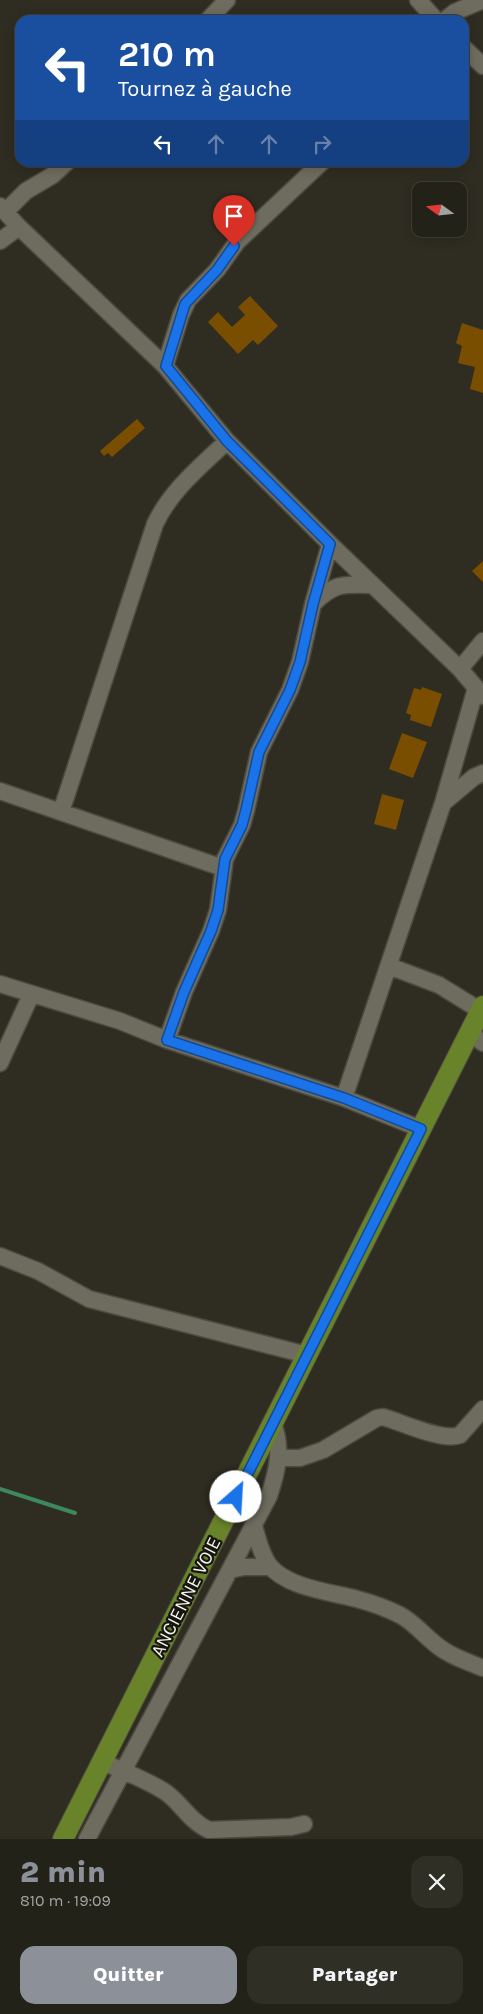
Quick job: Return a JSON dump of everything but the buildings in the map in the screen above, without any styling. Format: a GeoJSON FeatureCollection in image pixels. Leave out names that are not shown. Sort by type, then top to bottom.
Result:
{"type":"FeatureCollection","features":[{"type":"Feature","properties":{"kind":"main road","name":"ANCIENNE VOIE"},"geometry":{"type":"LineString","coordinates":[[63,1839],[421,1129],[476,1038],[482,1008]]}},
{"type":"Feature","properties":{"kind":"street"},"geometry":{"type":"LineString","coordinates":[[213,15],[227,0]]}},
{"type":"Feature","properties":{"kind":"street"},"geometry":{"type":"LineString","coordinates":[[418,0],[432,15]]}},
{"type":"Feature","properties":{"kind":"street"},"geometry":{"type":"LineString","coordinates":[[451,15],[483,0]]}},
{"type":"Feature","properties":{"kind":"street"},"geometry":{"type":"LineString","coordinates":[[469,53],[483,66]]}},
{"type":"Feature","properties":{"kind":"street"},"geometry":{"type":"LineString","coordinates":[[61,167],[3,209],[19,227],[166,366],[227,441],[330,544],[460,669],[480,692],[344,1098]]}},
{"type":"Feature","properties":{"kind":"street"},"geometry":{"type":"LineString","coordinates":[[166,366],[181,314],[188,300],[217,270],[237,242],[317,167]]}},
{"type":"Feature","properties":{"kind":"street"},"geometry":{"type":"LineString","coordinates":[[0,241],[19,227]]}},
{"type":"Feature","properties":{"kind":"street"},"geometry":{"type":"LineString","coordinates":[[61,812],[155,524],[163,506],[171,495],[227,441]]}},
{"type":"Feature","properties":{"kind":"street"},"geometry":{"type":"LineString","coordinates":[[167,1040],[184,992],[211,931],[218,910],[225,859],[242,825],[259,752],[290,690],[300,662],[313,604],[330,544]]}},
{"type":"Feature","properties":{"kind":"street"},"geometry":{"type":"LineString","coordinates":[[313,604],[334,587],[372,585]]}},
{"type":"Feature","properties":{"kind":"street"},"geometry":{"type":"LineString","coordinates":[[460,669],[483,641]]}},
{"type":"Feature","properties":{"kind":"street"},"geometry":{"type":"LineString","coordinates":[[443,802],[474,777],[483,773]]}},
{"type":"Feature","properties":{"kind":"street"},"geometry":{"type":"LineString","coordinates":[[0,791],[223,868]]}},
{"type":"Feature","properties":{"kind":"street"},"geometry":{"type":"LineString","coordinates":[[388,966],[439,985],[482,1008]]}},
{"type":"Feature","properties":{"kind":"street"},"geometry":{"type":"LineString","coordinates":[[0,984],[120,1021],[167,1040],[344,1098],[421,1129]]}},
{"type":"Feature","properties":{"kind":"street"},"geometry":{"type":"LineString","coordinates":[[0,1063],[31,995]]}},
{"type":"Feature","properties":{"kind":"street"},"geometry":{"type":"LineString","coordinates":[[0,1256],[38,1271],[90,1299],[307,1355]]}},
{"type":"Feature","properties":{"kind":"street"},"geometry":{"type":"LineString","coordinates":[[278,1458],[300,1458],[317,1453],[378,1418],[383,1417],[441,1436],[455,1437],[460,1435],[483,1409]]}},
{"type":"Feature","properties":{"kind":"street"},"geometry":{"type":"LineString","coordinates":[[87,1839],[269,1496],[278,1458],[278,1443],[273,1424]]}},
{"type":"Feature","properties":{"kind":"street"},"geometry":{"type":"LineString","coordinates":[[254,1526],[262,1554],[270,1566],[304,1587],[357,1599],[402,1616],[418,1627],[444,1651],[483,1668]]}},
{"type":"Feature","properties":{"kind":"street"},"geometry":{"type":"LineString","coordinates":[[230,1570],[244,1567],[270,1566]]}},
{"type":"Feature","properties":{"kind":"street"},"geometry":{"type":"LineString","coordinates":[[102,1762],[162,1790],[198,1824],[209,1830],[291,1827],[304,1824]]}},
{"type":"Feature","properties":{"kind":"waterway"},"geometry":{"type":"LineString","coordinates":[[0,1489],[75,1513]]}},
{"type":"Feature","properties":{"kind":"route"},"geometry":{"type":"LineString","coordinates":[[234,246],[226,260],[185,304],[166,366],[227,441],[330,544],[313,604],[300,662],[290,690],[259,752],[242,825],[225,859],[218,910],[211,931],[184,992],[167,1040],[344,1098],[421,1129],[236,1497]]}}]}
